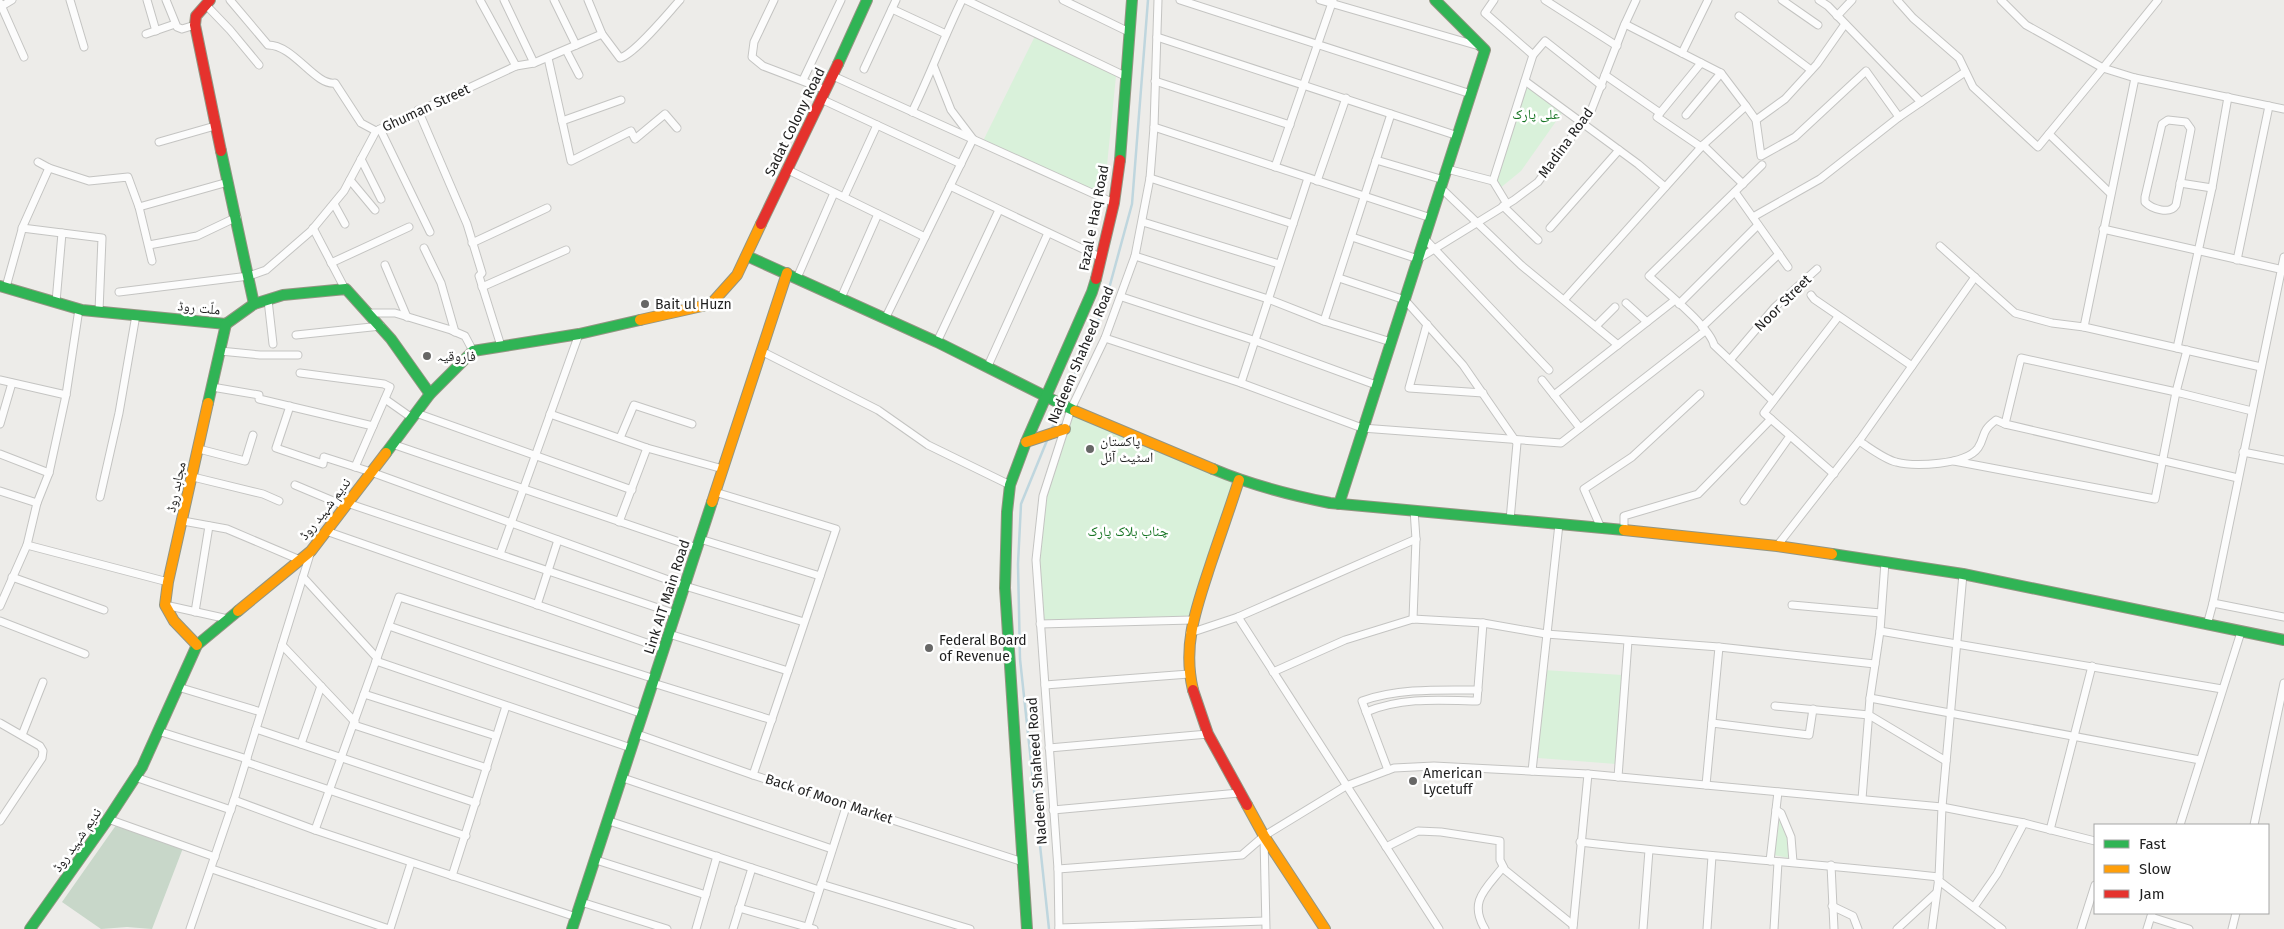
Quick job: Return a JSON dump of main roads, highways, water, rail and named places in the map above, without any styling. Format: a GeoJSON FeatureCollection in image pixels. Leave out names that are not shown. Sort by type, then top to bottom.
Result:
{"type":"FeatureCollection","features":[{"type":"Feature","properties":{"kind":"waterway"},"geometry":{"type":"LineString","coordinates":[[1063,403],[1104,307],[1132,204],[1148,0]]}},
{"type":"Feature","properties":{"kind":"waterway"},"geometry":{"type":"LineString","coordinates":[[1051,431],[1060,408]]}},
{"type":"Feature","properties":{"kind":"waterway"},"geometry":{"type":"LineString","coordinates":[[1048,438],[1021,504],[1018,564],[1020,659],[1049,929]]}},
{"type":"Feature","properties":{"kind":"place","name":"Bait ul Huzn"},"geometry":{"type":"Point","coordinates":[645,304]}},
{"type":"Feature","properties":{"kind":"place","name":"فاروقیہ"},"geometry":{"type":"Point","coordinates":[427,356]}},
{"type":"Feature","properties":{"kind":"place","name":"پاکستان اسٹیٹ آئل"},"geometry":{"type":"Point","coordinates":[1090,449]}},
{"type":"Feature","properties":{"kind":"place","name":"Federal Board of Revenue"},"geometry":{"type":"Point","coordinates":[929,648]}},
{"type":"Feature","properties":{"kind":"place","name":"American Lycetuff"},"geometry":{"type":"Point","coordinates":[1413,781]}},
{"type":"Feature","properties":{"kind":"park label","name":"علی پارک"},"geometry":{"type":"Point","coordinates":[1536,114]}},
{"type":"Feature","properties":{"kind":"park label","name":"چناب بلاک پارک"},"geometry":{"type":"Point","coordinates":[1128,531]}}]}
